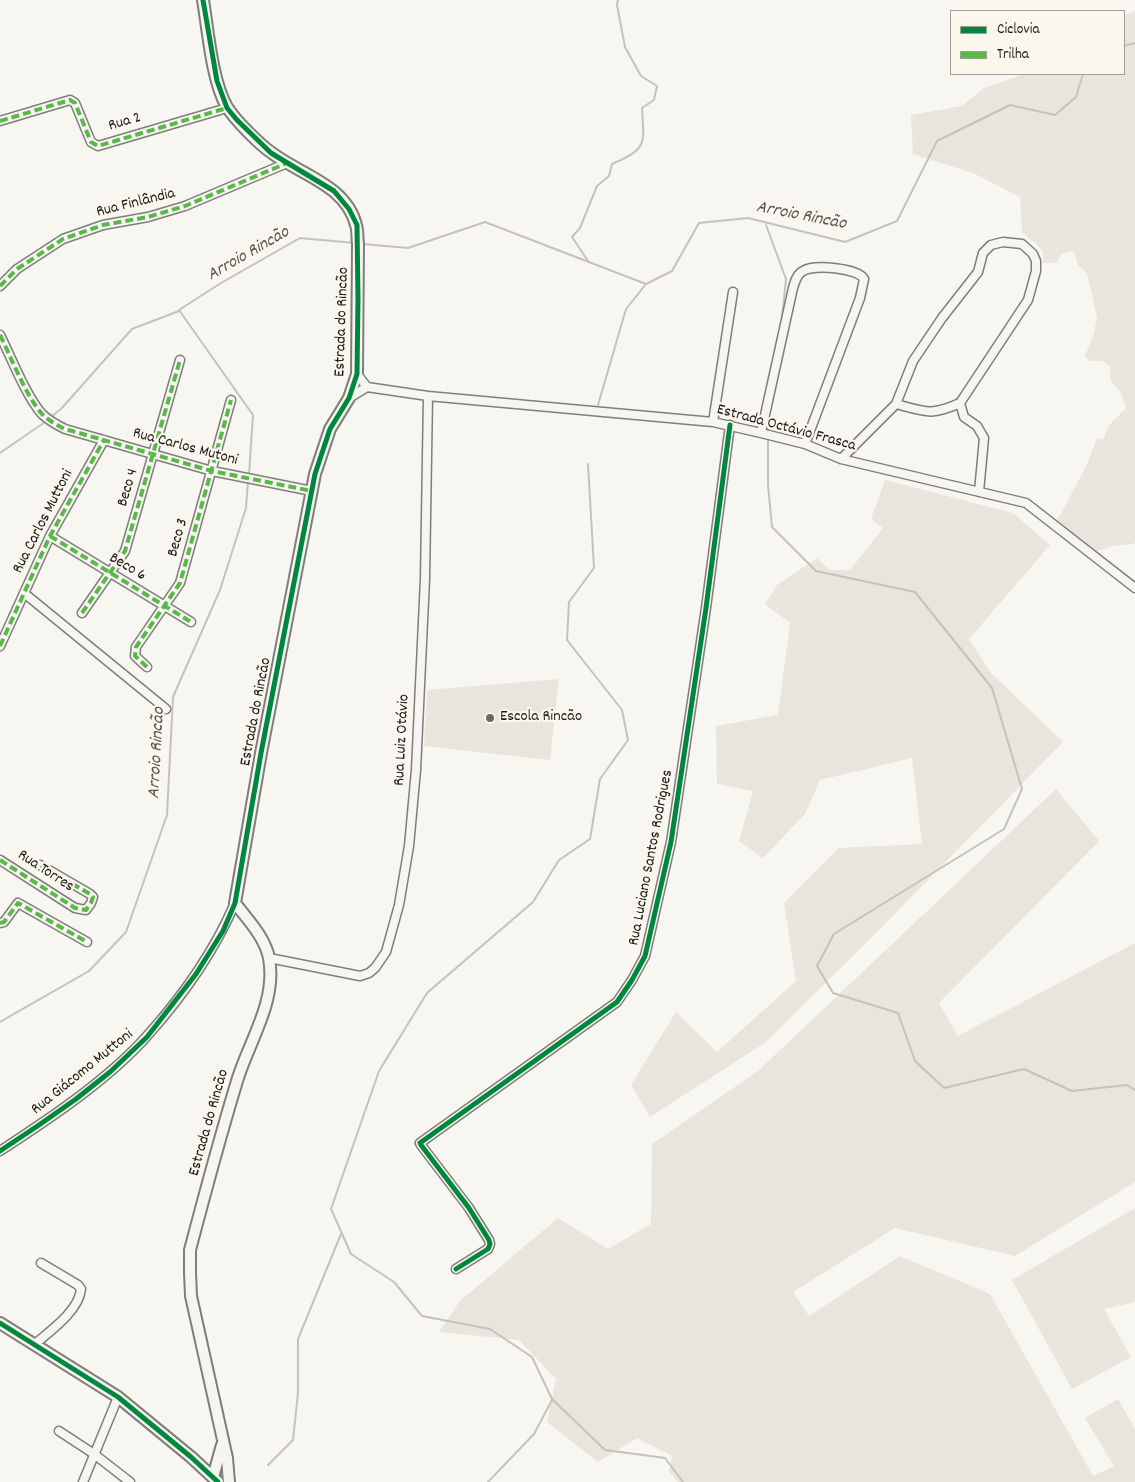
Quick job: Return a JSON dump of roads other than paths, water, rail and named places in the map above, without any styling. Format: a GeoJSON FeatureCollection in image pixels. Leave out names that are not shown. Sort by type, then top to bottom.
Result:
{"type":"FeatureCollection","features":[{"type":"Feature","properties":{"kind":"street","name":"Estrada do Rincão"},"geometry":{"type":"LineString","coordinates":[[203,0],[217,81],[227,108],[271,153],[334,191],[349,209],[356,226],[358,280],[357,374],[349,398],[330,429],[315,474],[261,753],[235,903],[260,936],[269,958],[270,981],[266,1006],[238,1079],[190,1250],[192,1296],[227,1458],[229,1482]]}},
{"type":"Feature","properties":{"kind":"street","name":"Rua 2"},"geometry":{"type":"LineString","coordinates":[[0,121],[70,100],[75,103],[91,142],[98,146],[227,108]]}},
{"type":"Feature","properties":{"kind":"street","name":"Rua Finlândia"},"geometry":{"type":"LineString","coordinates":[[0,286],[18,269],[63,239],[103,225],[148,217],[185,206],[287,163]]}},
{"type":"Feature","properties":{"kind":"street"},"geometry":{"type":"LineString","coordinates":[[841,458],[896,404],[913,361],[942,318],[978,272],[983,253],[991,245],[1003,242],[1022,244],[1033,254],[1036,261],[1036,270],[1028,300],[960,403],[944,410],[927,413],[896,404]]}},
{"type":"Feature","properties":{"kind":"street"},"geometry":{"type":"LineString","coordinates":[[761,432],[793,288],[799,274],[808,269],[818,267],[856,272],[863,276],[864,279],[860,298],[804,444]]}},
{"type":"Feature","properties":{"kind":"street"},"geometry":{"type":"LineString","coordinates":[[713,422],[733,292]]}},
{"type":"Feature","properties":{"kind":"street","name":"Rua Carlos Mutoni"},"geometry":{"type":"LineString","coordinates":[[0,335],[32,399],[43,414],[65,429],[212,471],[312,491]]}},
{"type":"Feature","properties":{"kind":"street","name":"Beco 4"},"geometry":{"type":"LineString","coordinates":[[82,613],[125,551],[180,360]]}},
{"type":"Feature","properties":{"kind":"street"},"geometry":{"type":"LineString","coordinates":[[349,398],[367,387],[357,374]]}},
{"type":"Feature","properties":{"kind":"street","name":"Estrada Octávio Frasca"},"geometry":{"type":"LineString","coordinates":[[367,387],[428,396],[713,422],[761,432],[804,444],[841,458],[1026,503],[1135,588]]}},
{"type":"Feature","properties":{"kind":"street","name":"Rua Luiz Otávio"},"geometry":{"type":"LineString","coordinates":[[269,958],[360,976],[369,973],[375,968],[386,952],[399,904],[409,846],[416,770],[424,579],[428,396]]}},
{"type":"Feature","properties":{"kind":"street","name":"Beco 3"},"geometry":{"type":"LineString","coordinates":[[148,667],[136,656],[136,647],[180,583],[231,400]]}},
{"type":"Feature","properties":{"kind":"street"},"geometry":{"type":"LineString","coordinates":[[960,403],[964,417],[978,426],[984,438],[979,492]]}},
{"type":"Feature","properties":{"kind":"street","name":"Rua Luciano Santos Rodrigues"},"geometry":{"type":"LineString","coordinates":[[456,1270],[488,1249],[489,1240],[469,1208],[420,1143],[617,1002],[645,956],[671,842],[706,608],[730,425]]}},
{"type":"Feature","properties":{"kind":"street","name":"Rua Carlos Muttoni"},"geometry":{"type":"LineString","coordinates":[[0,646],[50,536],[104,440]]}},
{"type":"Feature","properties":{"kind":"street","name":"Beco 6"},"geometry":{"type":"LineString","coordinates":[[50,536],[191,622]]}},
{"type":"Feature","properties":{"kind":"street"},"geometry":{"type":"LineString","coordinates":[[24,593],[166,709]]}},
{"type":"Feature","properties":{"kind":"street","name":"Rua Torres"},"geometry":{"type":"LineString","coordinates":[[0,860],[75,908],[86,910],[91,903],[92,897],[90,894],[40,865]]}},
{"type":"Feature","properties":{"kind":"street"},"geometry":{"type":"LineString","coordinates":[[0,923],[4,922],[18,902],[87,942]]}},
{"type":"Feature","properties":{"kind":"street","name":"Rua Giácomo Muttoni"},"geometry":{"type":"LineString","coordinates":[[0,1151],[76,1099],[110,1072],[147,1037],[196,974],[223,930],[235,903]]}},
{"type":"Feature","properties":{"kind":"street"},"geometry":{"type":"LineString","coordinates":[[35,1344],[64,1319],[81,1295],[81,1289],[78,1285],[41,1263]]}},
{"type":"Feature","properties":{"kind":"street"},"geometry":{"type":"LineString","coordinates":[[0,1323],[118,1397],[215,1480],[227,1466]]}},
{"type":"Feature","properties":{"kind":"street"},"geometry":{"type":"LineString","coordinates":[[83,1482],[118,1397]]}},
{"type":"Feature","properties":{"kind":"street"},"geometry":{"type":"LineString","coordinates":[[59,1431],[94,1454],[130,1482]]}},
{"type":"Feature","properties":{"kind":"street","name":"Estrada do Rincão"},"geometry":{"type":"LineString","coordinates":[[215,1480],[223,1444]]}},
{"type":"Feature","properties":{"kind":"street"},"geometry":{"type":"LineString","coordinates":[[200,1466],[212,1462],[223,1444]]}},
{"type":"Feature","properties":{"kind":"waterway"},"geometry":{"type":"LineString","coordinates":[[588,261],[572,237],[580,228],[597,186],[609,176],[612,164],[632,154],[641,144],[643,138],[642,108],[654,100],[657,86],[641,76],[625,47],[617,5],[618,0]]}},
{"type":"Feature","properties":{"kind":"waterway","name":"Arroio Rincão"},"geometry":{"type":"LineString","coordinates":[[1125,46],[1135,43]]}},
{"type":"Feature","properties":{"kind":"waterway","name":"Arroio Rincão"},"geometry":{"type":"LineString","coordinates":[[363,244],[408,248],[485,222],[646,284],[672,271],[699,223],[748,218],[845,242],[897,221],[937,141],[1010,105],[1055,115],[1076,97],[1083,75]]}},
{"type":"Feature","properties":{"kind":"waterway"},"geometry":{"type":"LineString","coordinates":[[766,225],[786,279],[782,319]]}},
{"type":"Feature","properties":{"kind":"waterway","name":"Arroio Rincão"},"geometry":{"type":"LineString","coordinates":[[249,475],[253,415],[179,310],[221,283],[300,238],[355,243]]}},
{"type":"Feature","properties":{"kind":"waterway"},"geometry":{"type":"LineString","coordinates":[[598,405],[626,309],[646,284]]}},
{"type":"Feature","properties":{"kind":"waterway"},"geometry":{"type":"LineString","coordinates":[[51,417],[61,409],[132,329],[179,311]]}},
{"type":"Feature","properties":{"kind":"waterway"},"geometry":{"type":"LineString","coordinates":[[768,420],[768,433]]}},
{"type":"Feature","properties":{"kind":"waterway"},"geometry":{"type":"LineString","coordinates":[[0,453],[45,422]]}},
{"type":"Feature","properties":{"kind":"waterway"},"geometry":{"type":"LineString","coordinates":[[768,437],[768,485],[772,527],[816,571],[915,592],[992,688],[1022,789],[1004,829],[834,934],[817,966],[833,993],[898,1013],[915,1061],[944,1088],[1024,1069],[1072,1091],[1127,1085],[1135,1090]]}},
{"type":"Feature","properties":{"kind":"waterway"},"geometry":{"type":"LineString","coordinates":[[588,464],[594,568],[569,602],[567,640],[622,710],[628,740],[600,779],[590,839],[559,860],[533,902],[427,993],[379,1071],[331,1209],[351,1254],[394,1282],[422,1316],[490,1329],[532,1357],[552,1399],[605,1450],[665,1458],[683,1482]]}},
{"type":"Feature","properties":{"kind":"waterway","name":"Arroio Rincão"},"geometry":{"type":"LineString","coordinates":[[0,1022],[89,971],[126,932],[167,815],[173,697],[220,590],[246,508],[248,480]]}},
{"type":"Feature","properties":{"kind":"waterway"},"geometry":{"type":"LineString","coordinates":[[268,1465],[293,1440],[298,1393],[298,1339],[341,1234]]}},
{"type":"Feature","properties":{"kind":"waterway"},"geometry":{"type":"LineString","coordinates":[[488,1482],[534,1434],[552,1400]]}},
{"type":"Feature","properties":{"kind":"place","name":"Escola Rincão"},"geometry":{"type":"Point","coordinates":[490,718]}}]}
